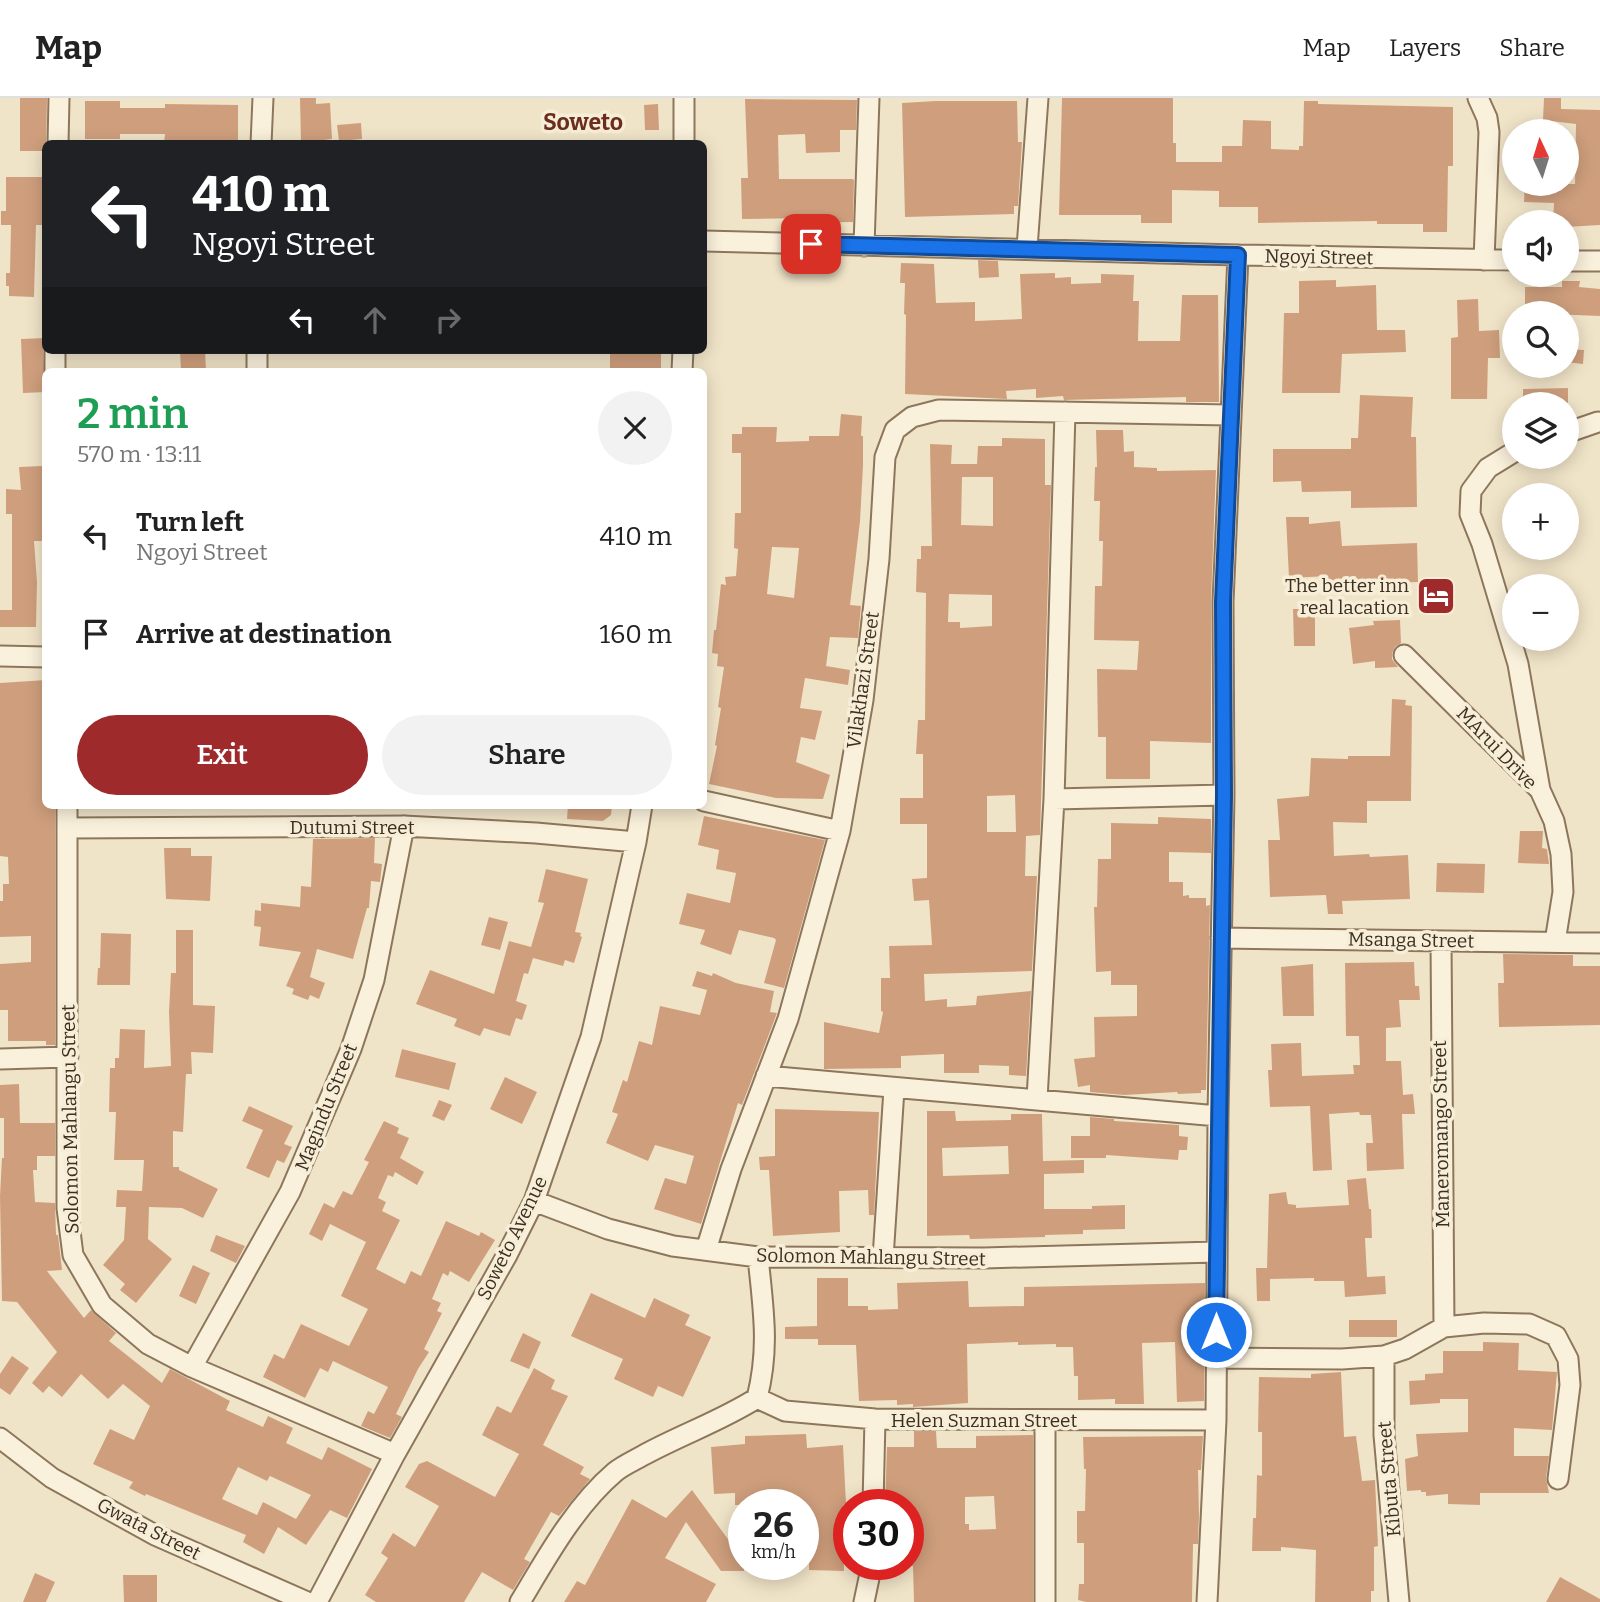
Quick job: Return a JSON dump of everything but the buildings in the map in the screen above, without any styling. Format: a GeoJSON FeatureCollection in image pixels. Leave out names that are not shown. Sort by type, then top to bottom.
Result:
{"type":"FeatureCollection","features":[{"type":"Feature","properties":{"kind":"street"},"geometry":{"type":"LineString","coordinates":[[58,140],[59,98]]}},
{"type":"Feature","properties":{"kind":"street"},"geometry":{"type":"LineString","coordinates":[[261,140],[262,98]]}},
{"type":"Feature","properties":{"kind":"street"},"geometry":{"type":"LineString","coordinates":[[684,98],[684,140]]}},
{"type":"Feature","properties":{"kind":"street"},"geometry":{"type":"LineString","coordinates":[[864,246],[869,98]]}},
{"type":"Feature","properties":{"kind":"street"},"geometry":{"type":"LineString","coordinates":[[1027,248],[1038,98]]}},
{"type":"Feature","properties":{"kind":"street"},"geometry":{"type":"LineString","coordinates":[[1478,98],[1489,132],[1484,260]]}},
{"type":"Feature","properties":{"kind":"street","name":"Ngoyi Street"},"geometry":{"type":"LineString","coordinates":[[707,241],[1502,260]]}},
{"type":"Feature","properties":{"kind":"street"},"geometry":{"type":"LineString","coordinates":[[1207,1602],[1216,1420],[1217,1116],[1224,795],[1223,602],[1238,255]]}},
{"type":"Feature","properties":{"kind":"street"},"geometry":{"type":"LineString","coordinates":[[1579,261],[1600,261]]}},
{"type":"Feature","properties":{"kind":"street","name":"Vilakhazi Street"},"geometry":{"type":"LineString","coordinates":[[706,1250],[731,1169],[792,1007],[839,831],[864,687],[879,559],[886,457],[895,430],[912,417],[939,410],[1230,415]]}},
{"type":"Feature","properties":{"kind":"street"},"geometry":{"type":"LineString","coordinates":[[1037,1098],[1054,799],[1065,412]]}},
{"type":"Feature","properties":{"kind":"street"},"geometry":{"type":"LineString","coordinates":[[1579,429],[1598,422]]}},
{"type":"Feature","properties":{"kind":"street"},"geometry":{"type":"LineString","coordinates":[[1502,459],[1488,468],[1471,491],[1470,514],[1482,544],[1518,664],[1540,790]]}},
{"type":"Feature","properties":{"kind":"street","name":"MArui Drive"},"geometry":{"type":"LineString","coordinates":[[1404,655],[1540,790],[1555,821],[1561,855],[1563,892],[1555,942]]}},
{"type":"Feature","properties":{"kind":"street"},"geometry":{"type":"LineString","coordinates":[[0,656],[42,657]]}},
{"type":"Feature","properties":{"kind":"street"},"geometry":{"type":"LineString","coordinates":[[1054,799],[1224,795]]}},
{"type":"Feature","properties":{"kind":"street"},"geometry":{"type":"LineString","coordinates":[[707,802],[839,831]]}},
{"type":"Feature","properties":{"kind":"street","name":"Solomon Mahlangu Street"},"geometry":{"type":"LineString","coordinates":[[67,809],[67,1208],[73,1255],[102,1305],[148,1344],[192,1367],[395,1454]]}},
{"type":"Feature","properties":{"kind":"street","name":"Soweto Avenue"},"geometry":{"type":"LineString","coordinates":[[317,1602],[534,1201],[591,1037],[641,809]]}},
{"type":"Feature","properties":{"kind":"street","name":"Dutumi Street"},"geometry":{"type":"LineString","coordinates":[[68,828],[404,826],[636,842]]}},
{"type":"Feature","properties":{"kind":"street","name":"Magindu Street"},"geometry":{"type":"LineString","coordinates":[[192,1367],[290,1192],[351,1049],[374,980],[404,826]]}},
{"type":"Feature","properties":{"kind":"street","name":"Msanga Street"},"geometry":{"type":"LineString","coordinates":[[1221,938],[1600,943]]}},
{"type":"Feature","properties":{"kind":"street","name":"Maneromango Street"},"geometry":{"type":"LineString","coordinates":[[1441,941],[1444,1327]]}},
{"type":"Feature","properties":{"kind":"street"},"geometry":{"type":"LineString","coordinates":[[0,1059],[68,1056]]}},
{"type":"Feature","properties":{"kind":"street"},"geometry":{"type":"LineString","coordinates":[[766,1076],[1217,1116]]}},
{"type":"Feature","properties":{"kind":"street"},"geometry":{"type":"LineString","coordinates":[[883,1258],[894,1089]]}},
{"type":"Feature","properties":{"kind":"street","name":"Solomon Mahlangu Street"},"geometry":{"type":"LineString","coordinates":[[534,1201],[608,1229],[673,1246],[758,1257],[984,1258],[1216,1252]]}},
{"type":"Feature","properties":{"kind":"street"},"geometry":{"type":"LineString","coordinates":[[520,1602],[547,1556],[615,1471],[670,1440],[732,1414],[757,1398],[765,1356],[765,1320],[758,1257]]}},
{"type":"Feature","properties":{"kind":"street"},"geometry":{"type":"LineString","coordinates":[[1216,1358],[1342,1359],[1384,1356],[1405,1349],[1444,1327],[1485,1323],[1529,1324],[1556,1336],[1568,1359],[1570,1385],[1558,1479]]}},
{"type":"Feature","properties":{"kind":"street","name":"Kibuta Street"},"geometry":{"type":"LineString","coordinates":[[1384,1356],[1384,1435],[1399,1602]]}},
{"type":"Feature","properties":{"kind":"street","name":"Helen Suzman Street"},"geometry":{"type":"LineString","coordinates":[[757,1398],[785,1411],[874,1419],[1216,1420]]}},
{"type":"Feature","properties":{"kind":"street"},"geometry":{"type":"LineString","coordinates":[[873,1489],[874,1419]]}},
{"type":"Feature","properties":{"kind":"street"},"geometry":{"type":"LineString","coordinates":[[1045,1421],[1045,1602]]}},
{"type":"Feature","properties":{"kind":"street","name":"Gwata Street"},"geometry":{"type":"LineString","coordinates":[[0,1438],[52,1478],[155,1535],[307,1602]]}},
{"type":"Feature","properties":{"kind":"street"},"geometry":{"type":"LineString","coordinates":[[864,1602],[869,1580]]}},
{"type":"Feature","properties":{"kind":"place","name":"The better inn real lacation"},"geometry":{"type":"Point","coordinates":[1436,596]}},
{"type":"Feature","properties":{"kind":"district","name":"Soweto"},"geometry":{"type":"Point","coordinates":[583,122]}},
{"type":"Feature","properties":{"kind":"route"},"geometry":{"type":"LineString","coordinates":[[811,244],[1238,255],[1223,602],[1224,795],[1217,1116],[1216,1332]]}}]}
